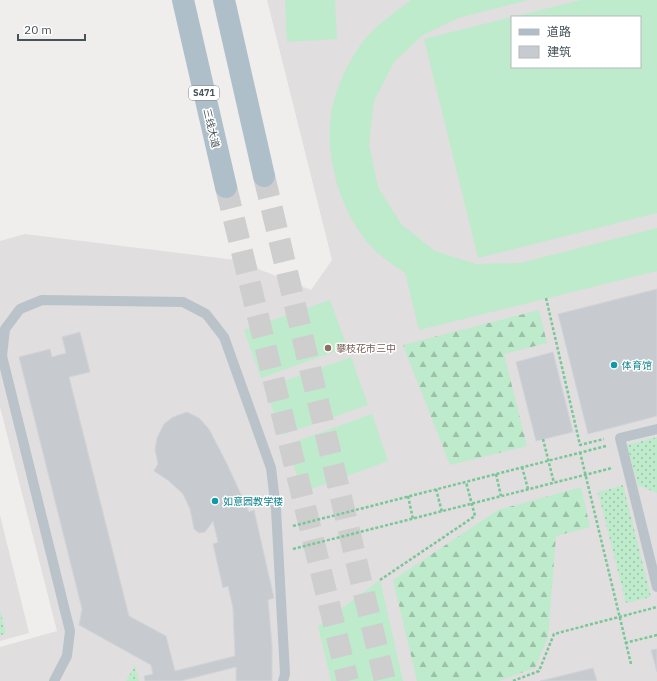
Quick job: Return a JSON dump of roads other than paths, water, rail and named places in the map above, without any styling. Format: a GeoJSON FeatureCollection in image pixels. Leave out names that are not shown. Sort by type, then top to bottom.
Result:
{"type":"FeatureCollection","features":[{"type":"Feature","properties":{"kind":"main road","name":"三线大道"},"geometry":{"type":"LineString","coordinates":[[183,0],[226,187]]}},
{"type":"Feature","properties":{"kind":"main road"},"geometry":{"type":"LineString","coordinates":[[224,0],[264,176]]}},
{"type":"Feature","properties":{"kind":"lane"},"geometry":{"type":"LineString","coordinates":[[54,681],[67,656],[70,631],[2,356],[4,329],[20,309],[42,300],[183,302],[206,314],[224,337],[271,468],[275,496],[279,553],[285,674],[283,681]]}},
{"type":"Feature","properties":{"kind":"lane"},"geometry":{"type":"LineString","coordinates":[[657,429],[620,440],[657,587]]}},
{"type":"Feature","properties":{"kind":"tunnel"},"geometry":{"type":"LineString","coordinates":[[264,176],[385,681]]}},
{"type":"Feature","properties":{"kind":"tunnel"},"geometry":{"type":"LineString","coordinates":[[226,187],[348,681]]}},
{"type":"Feature","properties":{"kind":"place","name":"攀枝花市三中"},"geometry":{"type":"Point","coordinates":[328,348]}},
{"type":"Feature","properties":{"kind":"place","name":"体育馆"},"geometry":{"type":"Point","coordinates":[614,365]}},
{"type":"Feature","properties":{"kind":"place","name":"如意园教学楼"},"geometry":{"type":"Point","coordinates":[215,501]}}]}
